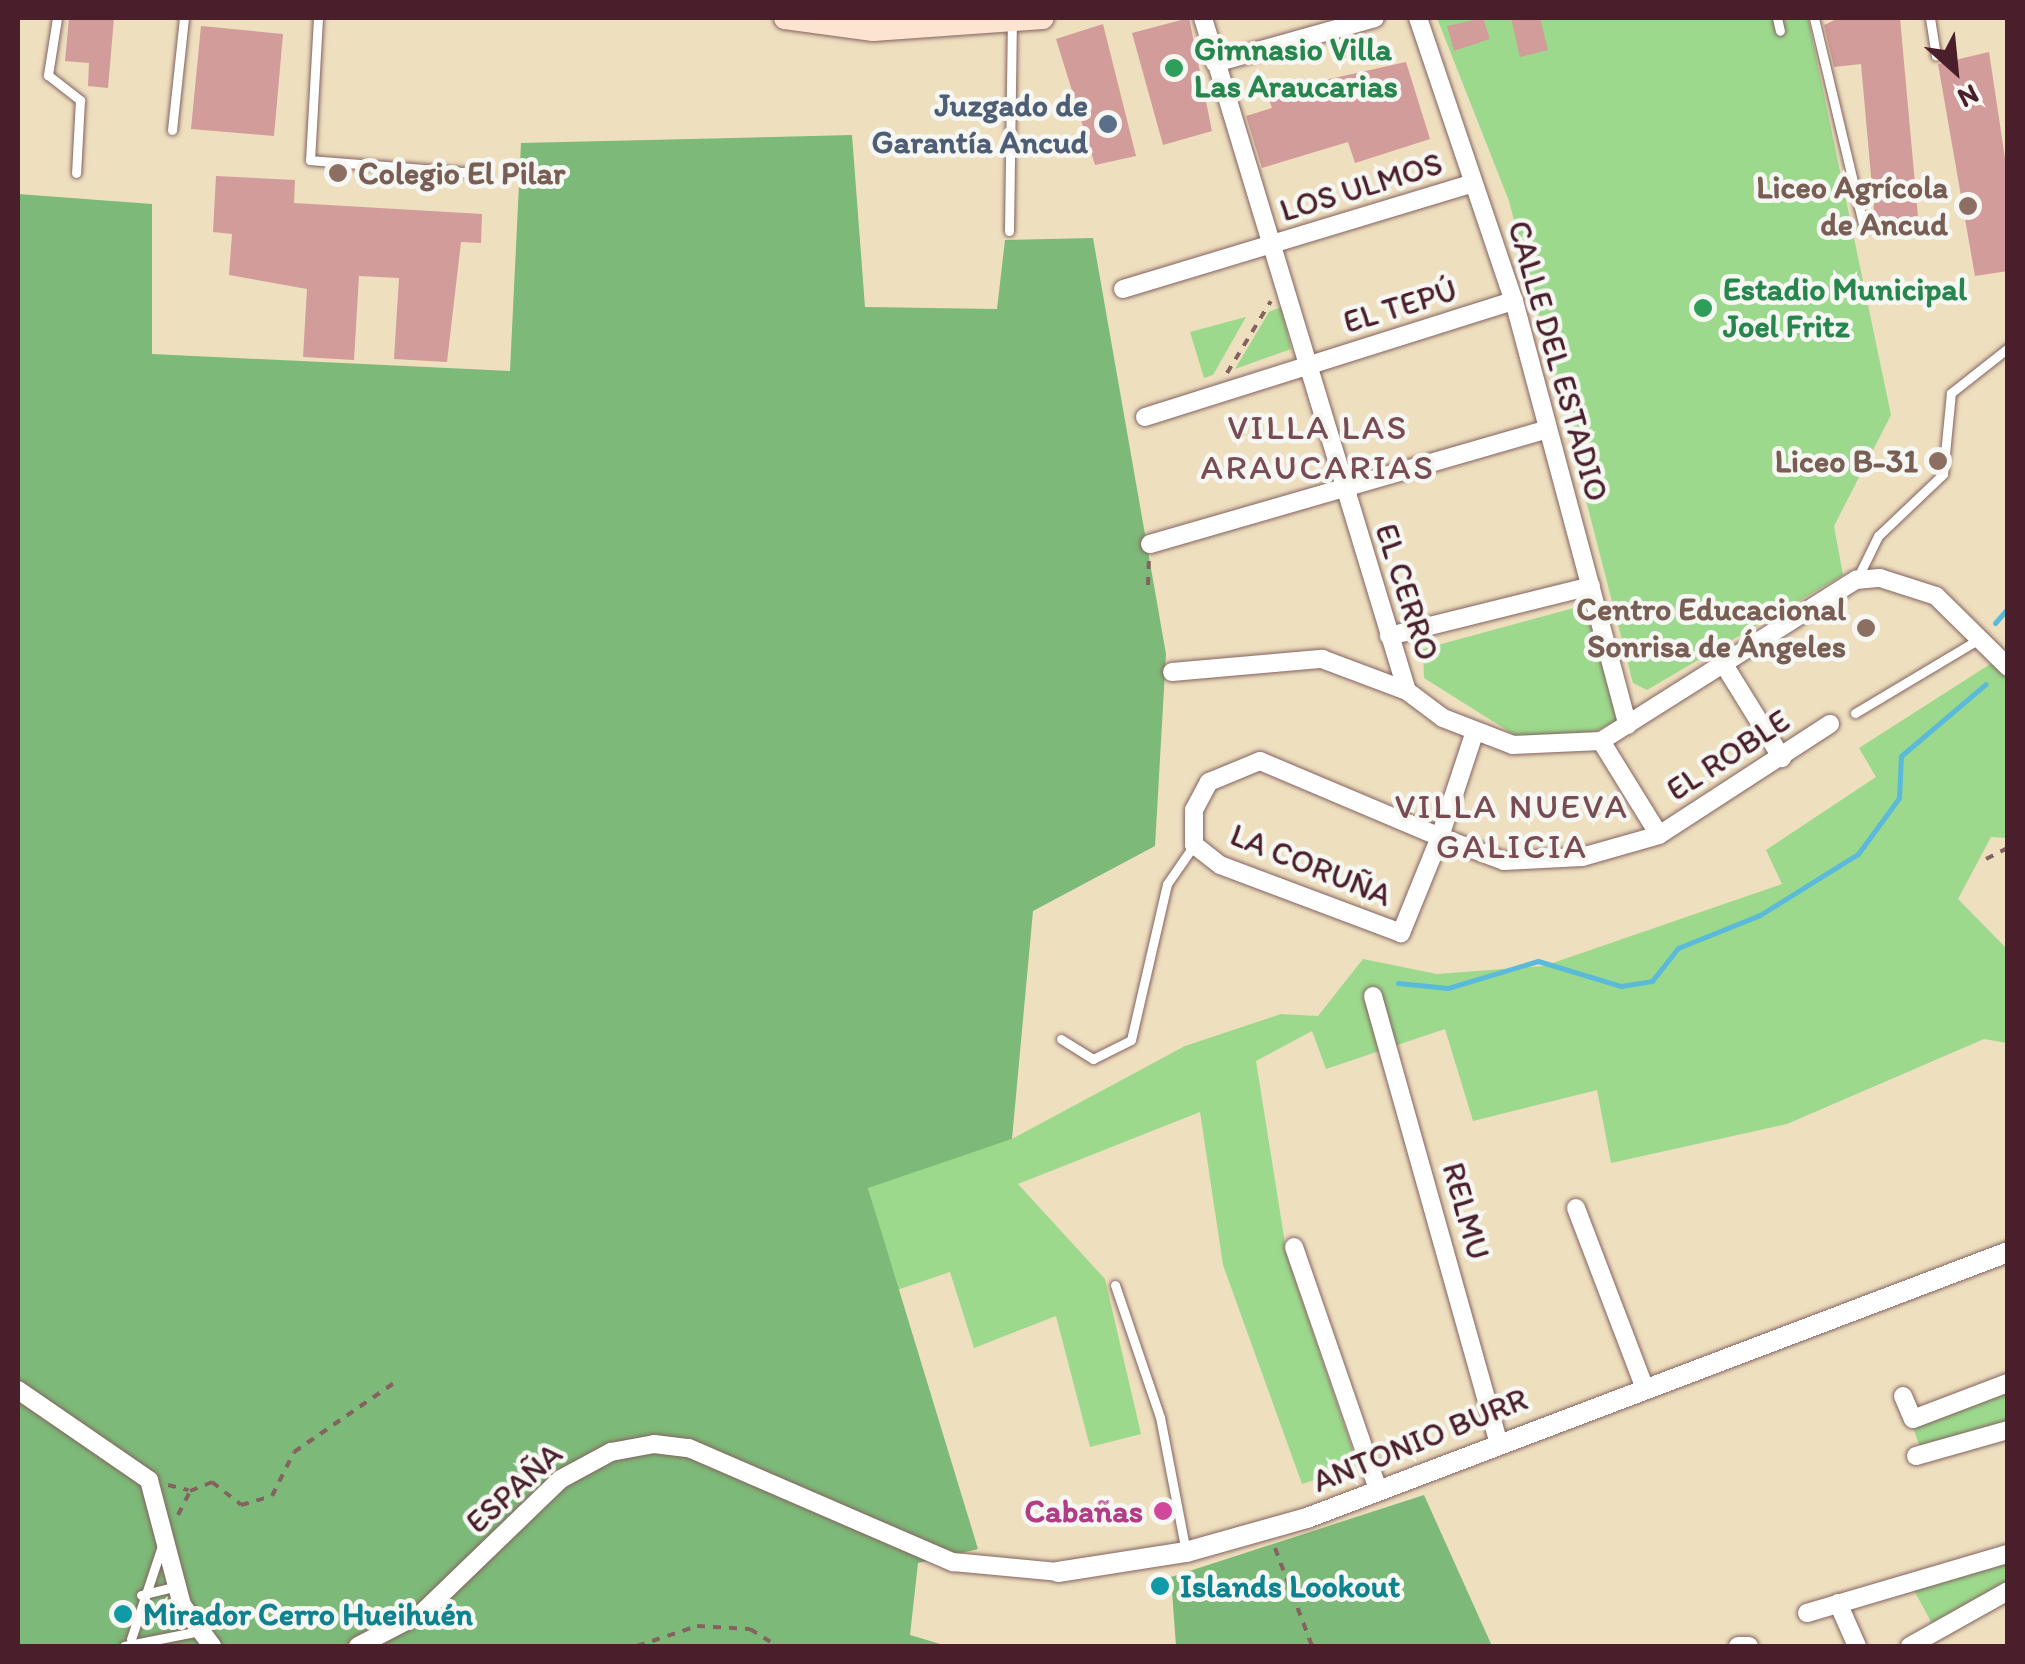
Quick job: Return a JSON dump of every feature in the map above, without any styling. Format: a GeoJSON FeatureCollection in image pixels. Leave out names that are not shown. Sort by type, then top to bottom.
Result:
{"type":"FeatureCollection","features":[{"type":"Feature","properties":{"kind":"main road"},"geometry":{"type":"LineString","coordinates":[[786,18],[1012,26],[1043,18]]}},
{"type":"Feature","properties":{"kind":"street","name":"EL CERRO"},"geometry":{"type":"LineString","coordinates":[[1203,18],[1303,368],[1407,691],[1474,734],[1558,750],[1602,741],[1856,580]]}},
{"type":"Feature","properties":{"kind":"street"},"geometry":{"type":"LineString","coordinates":[[1215,63],[1375,18]]}},
{"type":"Feature","properties":{"kind":"street","name":"CALLE DEL ESTADIO"},"geometry":{"type":"LineString","coordinates":[[1418,18],[1514,301],[1628,725]]}},
{"type":"Feature","properties":{"kind":"street","name":"LOS ULMOS"},"geometry":{"type":"LineString","coordinates":[[1122,289],[1473,184]]}},
{"type":"Feature","properties":{"kind":"street","name":"EL TEPÚ"},"geometry":{"type":"LineString","coordinates":[[1145,417],[1514,301]]}},
{"type":"Feature","properties":{"kind":"street"},"geometry":{"type":"LineString","coordinates":[[1150,544],[1548,429]]}},
{"type":"Feature","properties":{"kind":"street"},"geometry":{"type":"LineString","coordinates":[[1856,580],[1920,588],[1984,636],[2008,667]]}},
{"type":"Feature","properties":{"kind":"street"},"geometry":{"type":"LineString","coordinates":[[1389,636],[1591,586]]}},
{"type":"Feature","properties":{"kind":"street"},"geometry":{"type":"LineString","coordinates":[[1172,672],[1322,659],[1407,691]]}},
{"type":"Feature","properties":{"kind":"street"},"geometry":{"type":"LineString","coordinates":[[1723,663],[1782,758]]}},
{"type":"Feature","properties":{"kind":"street","name":"EL ROBLE"},"geometry":{"type":"LineString","coordinates":[[1200,794],[1226,771],[1260,761],[1440,837],[1524,862],[1659,836],[1830,724]]}},
{"type":"Feature","properties":{"kind":"street"},"geometry":{"type":"LineString","coordinates":[[1440,837],[1474,734]]}},
{"type":"Feature","properties":{"kind":"street","name":"EL ROBLE"},"geometry":{"type":"LineString","coordinates":[[1602,741],[1659,836]]}},
{"type":"Feature","properties":{"kind":"street","name":"LA CORUÑA"},"geometry":{"type":"LineString","coordinates":[[1200,794],[1194,845],[1220,864],[1401,934],[1440,837]]}},
{"type":"Feature","properties":{"kind":"street","name":"RELMU"},"geometry":{"type":"LineString","coordinates":[[1373,996],[1498,1442]]}},
{"type":"Feature","properties":{"kind":"street"},"geometry":{"type":"LineString","coordinates":[[1576,1208],[1643,1384]]}},
{"type":"Feature","properties":{"kind":"street"},"geometry":{"type":"LineString","coordinates":[[1294,1247],[1378,1490]]}},
{"type":"Feature","properties":{"kind":"street","name":"ANTONIO BURR"},"geometry":{"type":"LineString","coordinates":[[841,1519],[953,1562],[1058,1572],[1186,1552],[1268,1529],[1378,1490],[1643,1384],[2008,1252]]}},
{"type":"Feature","properties":{"kind":"street"},"geometry":{"type":"LineString","coordinates":[[1903,1396],[1913,1420],[2008,1383]]}},
{"type":"Feature","properties":{"kind":"street"},"geometry":{"type":"LineString","coordinates":[[18,1390],[149,1480],[169,1534],[176,1586],[195,1632],[212,1646]]}},
{"type":"Feature","properties":{"kind":"street"},"geometry":{"type":"LineString","coordinates":[[1916,1456],[2008,1430]]}},
{"type":"Feature","properties":{"kind":"street","name":"ESPAÑA"},"geometry":{"type":"LineString","coordinates":[[358,1646],[422,1612],[561,1479],[611,1452],[690,1448],[841,1519]]}},
{"type":"Feature","properties":{"kind":"street"},"geometry":{"type":"LineString","coordinates":[[1806,1614],[2008,1554]]}},
{"type":"Feature","properties":{"kind":"street"},"geometry":{"type":"LineString","coordinates":[[1910,1646],[2008,1592]]}},
{"type":"Feature","properties":{"kind":"street"},"geometry":{"type":"LineString","coordinates":[[1838,1603],[1857,1646]]}},
{"type":"Feature","properties":{"kind":"street"},"geometry":{"type":"LineString","coordinates":[[1738,1646],[1749,1646]]}},
{"type":"Feature","properties":{"kind":"lane"},"geometry":{"type":"LineString","coordinates":[[57,18],[48,76],[80,100],[76,172]]}},
{"type":"Feature","properties":{"kind":"lane"},"geometry":{"type":"LineString","coordinates":[[172,130],[184,18]]}},
{"type":"Feature","properties":{"kind":"lane"},"geometry":{"type":"LineString","coordinates":[[318,18],[310,160],[486,174]]}},
{"type":"Feature","properties":{"kind":"lane"},"geometry":{"type":"LineString","coordinates":[[1777,18],[1780,30]]}},
{"type":"Feature","properties":{"kind":"lane"},"geometry":{"type":"LineString","coordinates":[[1814,18],[1864,228]]}},
{"type":"Feature","properties":{"kind":"lane"},"geometry":{"type":"LineString","coordinates":[[1930,18],[1936,56]]}},
{"type":"Feature","properties":{"kind":"lane"},"geometry":{"type":"LineString","coordinates":[[1009,231],[1012,26]]}},
{"type":"Feature","properties":{"kind":"lane"},"geometry":{"type":"LineString","coordinates":[[1856,580],[1878,536],[1944,474],[1951,393],[2008,348]]}},
{"type":"Feature","properties":{"kind":"lane"},"geometry":{"type":"LineString","coordinates":[[1854,713],[1984,636]]}},
{"type":"Feature","properties":{"kind":"lane"},"geometry":{"type":"LineString","coordinates":[[1061,1039],[1093,1060],[1131,1040],[1170,874],[1194,845]]}},
{"type":"Feature","properties":{"kind":"lane"},"geometry":{"type":"LineString","coordinates":[[1114,1284],[1160,1417],[1186,1552]]}},
{"type":"Feature","properties":{"kind":"lane"},"geometry":{"type":"LineString","coordinates":[[169,1534],[142,1595],[127,1643],[195,1632]]}},
{"type":"Feature","properties":{"kind":"lane"},"geometry":{"type":"LineString","coordinates":[[142,1595],[176,1586]]}},
{"type":"Feature","properties":{"kind":"path"},"geometry":{"type":"LineString","coordinates":[[1216,395],[1264,306],[1281,294]]}},
{"type":"Feature","properties":{"kind":"path"},"geometry":{"type":"LineString","coordinates":[[1148,586],[1150,544]]}},
{"type":"Feature","properties":{"kind":"path"},"geometry":{"type":"LineString","coordinates":[[1986,860],[2008,848]]}},
{"type":"Feature","properties":{"kind":"path"},"geometry":{"type":"LineString","coordinates":[[169,1534],[190,1491],[212,1482],[241,1506],[272,1496],[294,1452],[397,1381]]}},
{"type":"Feature","properties":{"kind":"path"},"geometry":{"type":"LineString","coordinates":[[1268,1529],[1312,1646]]}},
{"type":"Feature","properties":{"kind":"path"},"geometry":{"type":"LineString","coordinates":[[637,1646],[697,1626],[750,1630],[777,1646]]}},
{"type":"Feature","properties":{"kind":"green space","name":"Estadio Municipal Joel Fritz"},"geometry":{"type":"Polygon","coordinates":[[[1437,18],[1808,18],[1891,415],[1834,526],[1843,575],[1647,690],[1633,683],[1509,201],[1437,18]]]}},
{"type":"Feature","properties":{"kind":"green space"},"geometry":{"type":"Polygon","coordinates":[[[852,135],[865,307],[997,309],[1005,240],[1093,238],[1166,654],[1155,846],[1033,911],[1012,1139],[868,1188],[978,1549],[918,1563],[910,1635],[947,1646],[18,1646],[18,194],[152,204],[152,354],[510,371],[521,143],[852,135]]]}},
{"type":"Feature","properties":{"kind":"green space"},"geometry":{"type":"Polygon","coordinates":[[[1281,307],[1291,349],[1235,369],[1269,312],[1281,307]]]}},
{"type":"Feature","properties":{"kind":"green space"},"geometry":{"type":"Polygon","coordinates":[[[1246,317],[1213,375],[1204,378],[1190,332],[1246,317]]]}},
{"type":"Feature","properties":{"kind":"green space"},"geometry":{"type":"Polygon","coordinates":[[[1585,605],[1618,720],[1594,732],[1554,741],[1513,734],[1424,678],[1423,649],[1585,605]]]}},
{"type":"Feature","properties":{"kind":"green space"},"geometry":{"type":"Polygon","coordinates":[[[1995,661],[2007,677],[2007,838],[1991,837],[1958,899],[2007,949],[2007,1043],[1984,1039],[1787,1124],[1611,1163],[1597,1090],[1473,1121],[1445,1029],[1326,1069],[1312,1031],[1256,1061],[1287,1256],[1358,1466],[1302,1484],[1223,1265],[1200,1112],[1018,1184],[1105,1279],[1141,1434],[1090,1447],[1056,1316],[974,1348],[950,1272],[897,1290],[868,1187],[1012,1139],[1185,1046],[1281,1014],[1318,1016],[1363,959],[1437,974],[1544,966],[1782,884],[1766,850],[1876,777],[1859,748],[1995,661]]]}},
{"type":"Feature","properties":{"kind":"green space"},"geometry":{"type":"Polygon","coordinates":[[[2007,1387],[2007,1427],[1922,1452],[1911,1423],[2007,1387]]]}},
{"type":"Feature","properties":{"kind":"green space"},"geometry":{"type":"Polygon","coordinates":[[[1424,1495],[1492,1646],[1176,1646],[1171,1577],[1424,1495]]]}},
{"type":"Feature","properties":{"kind":"green space"},"geometry":{"type":"Polygon","coordinates":[[[2007,1559],[2007,1588],[1935,1629],[1910,1583],[2007,1559]]]}},
{"type":"Feature","properties":{"kind":"building"},"geometry":{"type":"Polygon","coordinates":[[[69,18],[114,18],[108,88],[88,86],[89,63],[65,61],[69,18]]]}},
{"type":"Feature","properties":{"kind":"building","name":"Gimnasio Villa Las Araucarias"},"geometry":{"type":"Polygon","coordinates":[[[1189,18],[1212,131],[1163,145],[1132,33],[1189,18]]]}},
{"type":"Feature","properties":{"kind":"building"},"geometry":{"type":"Polygon","coordinates":[[[1483,18],[1490,39],[1454,51],[1447,26],[1483,18]]]}},
{"type":"Feature","properties":{"kind":"building"},"geometry":{"type":"Polygon","coordinates":[[[1511,18],[1540,18],[1548,50],[1520,57],[1511,18]]]}},
{"type":"Feature","properties":{"kind":"building"},"geometry":{"type":"Polygon","coordinates":[[[1839,18],[1900,18],[1918,217],[1875,221],[1861,64],[1834,67],[1824,25],[1839,18]]]}},
{"type":"Feature","properties":{"kind":"building"},"geometry":{"type":"Polygon","coordinates":[[[1103,24],[1136,156],[1095,165],[1056,39],[1103,24]]]}},
{"type":"Feature","properties":{"kind":"building"},"geometry":{"type":"Polygon","coordinates":[[[201,26],[283,34],[274,136],[191,129],[201,26]]]}},
{"type":"Feature","properties":{"kind":"building"},"geometry":{"type":"Polygon","coordinates":[[[1989,52],[2008,178],[2008,271],[1975,276],[1938,64],[1989,52]]]}},
{"type":"Feature","properties":{"kind":"building"},"geometry":{"type":"Polygon","coordinates":[[[1406,62],[1430,139],[1355,163],[1348,142],[1262,168],[1246,116],[1272,108],[1267,93],[1406,62]]]}},
{"type":"Feature","properties":{"kind":"building"},"geometry":{"type":"Polygon","coordinates":[[[216,176],[295,180],[294,203],[482,214],[481,243],[461,242],[447,362],[394,359],[399,278],[359,276],[354,360],[303,357],[307,289],[229,275],[232,234],[213,232],[216,176]]]}},
{"type":"Feature","properties":{"kind":"waterway"},"geometry":{"type":"LineString","coordinates":[[1995,623],[2008,608]]}},
{"type":"Feature","properties":{"kind":"waterway"},"geometry":{"type":"LineString","coordinates":[[1398,983],[1448,988],[1538,961],[1621,986],[1652,981],[1678,948],[1760,915],[1858,854],[1899,798],[1901,756],[1986,684]]}},
{"type":"Feature","properties":{"kind":"place","name":"Gimnasio Villa Las Araucarias"},"geometry":{"type":"Point","coordinates":[1174,68]}},
{"type":"Feature","properties":{"kind":"place","name":"Juzgado de Garantía Ancud"},"geometry":{"type":"Point","coordinates":[1108,124]}},
{"type":"Feature","properties":{"kind":"place","name":"Colegio El Pilar"},"geometry":{"type":"Point","coordinates":[338,173]}},
{"type":"Feature","properties":{"kind":"place","name":"Liceo Agrícola de Ancud"},"geometry":{"type":"Point","coordinates":[1968,206]}},
{"type":"Feature","properties":{"kind":"place","name":"Estadio Municipal Joel Fritz"},"geometry":{"type":"Point","coordinates":[1703,308]}},
{"type":"Feature","properties":{"kind":"place","name":"Liceo B-31"},"geometry":{"type":"Point","coordinates":[1938,461]}},
{"type":"Feature","properties":{"kind":"place","name":"Centro Educacional Sonrisa de Ángeles"},"geometry":{"type":"Point","coordinates":[1866,628]}},
{"type":"Feature","properties":{"kind":"place","name":"Cabañas"},"geometry":{"type":"Point","coordinates":[1163,1511]}},
{"type":"Feature","properties":{"kind":"place","name":"Islands Lookout"},"geometry":{"type":"Point","coordinates":[1160,1586]}},
{"type":"Feature","properties":{"kind":"place","name":"Mirador Cerro Hueihuén"},"geometry":{"type":"Point","coordinates":[123,1614]}},
{"type":"Feature","properties":{"kind":"district","name":"VILLA LAS ARAUCARIAS"},"geometry":{"type":"Point","coordinates":[1318,447]}},
{"type":"Feature","properties":{"kind":"district","name":"VILLA NUEVA GALICIA"},"geometry":{"type":"Point","coordinates":[1512,826]}}]}
